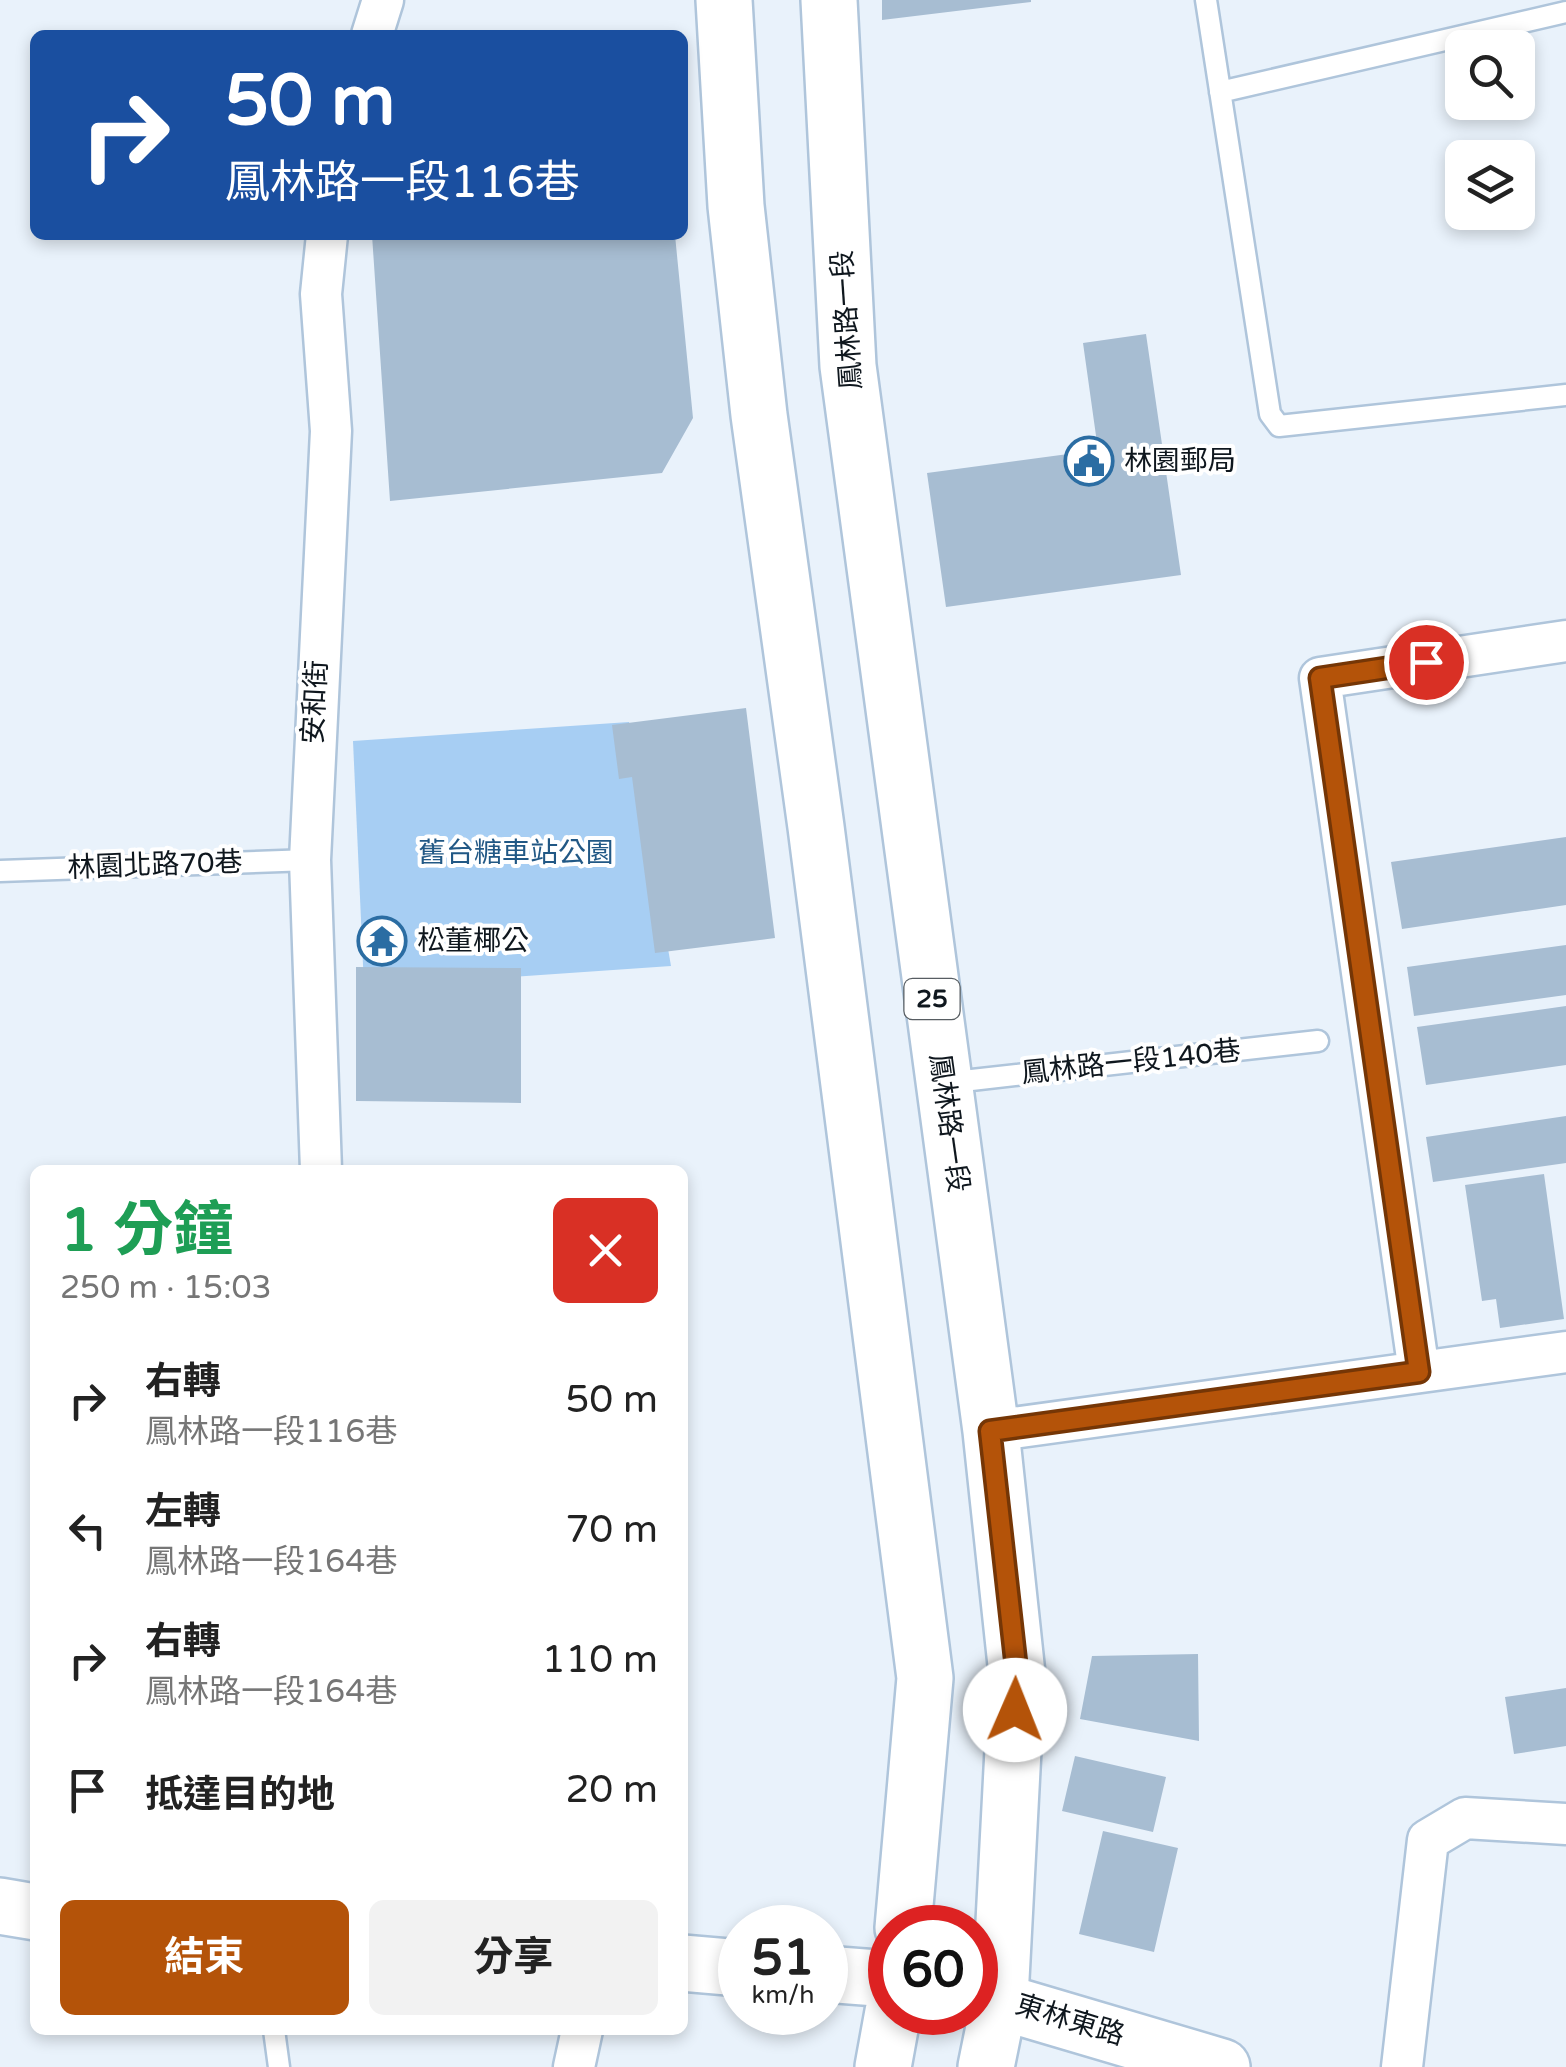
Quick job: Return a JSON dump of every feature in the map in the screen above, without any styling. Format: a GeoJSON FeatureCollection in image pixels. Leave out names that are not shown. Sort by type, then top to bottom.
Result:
{"type":"FeatureCollection","features":[{"type":"Feature","properties":{"kind":"main road"},"geometry":{"type":"LineString","coordinates":[[724,0],[736,206],[759,415],[816,827],[924,1678],[906,1905]]}},
{"type":"Feature","properties":{"kind":"main road","name":"鳳林路一段"},"geometry":{"type":"LineString","coordinates":[[829,0],[848,366],[990,1431],[1017,1674],[996,1905]]}},
{"type":"Feature","properties":{"kind":"main road"},"geometry":{"type":"LineString","coordinates":[[0,1906],[30,1911]]}},
{"type":"Feature","properties":{"kind":"main road"},"geometry":{"type":"LineString","coordinates":[[688,1964],[718,1966]]}},
{"type":"Feature","properties":{"kind":"main road","name":"東林東路"},"geometry":{"type":"LineString","coordinates":[[998,1999],[1222,2067]]}},
{"type":"Feature","properties":{"kind":"main road"},"geometry":{"type":"LineString","coordinates":[[883,2067],[889,2035]]}},
{"type":"Feature","properties":{"kind":"main road","name":"鳳林路一段"},"geometry":{"type":"LineString","coordinates":[[986,2067],[987,2035]]}},
{"type":"Feature","properties":{"kind":"street"},"geometry":{"type":"LineString","coordinates":[[374,30],[383,0]]}},
{"type":"Feature","properties":{"kind":"street","name":"安和街"},"geometry":{"type":"LineString","coordinates":[[320,1165],[310,860],[331,431],[321,294],[326,240]]}},
{"type":"Feature","properties":{"kind":"street"},"geometry":{"type":"LineString","coordinates":[[1419,1372],[1320,678],[1566,641]]}},
{"type":"Feature","properties":{"kind":"street"},"geometry":{"type":"LineString","coordinates":[[990,1431],[1566,1352]]}},
{"type":"Feature","properties":{"kind":"street"},"geometry":{"type":"LineString","coordinates":[[1402,2067],[1428,1840],[1465,1818],[1566,1824]]}},
{"type":"Feature","properties":{"kind":"street"},"geometry":{"type":"LineString","coordinates":[[574,2067],[581,2035]]}},
{"type":"Feature","properties":{"kind":"lane"},"geometry":{"type":"LineString","coordinates":[[1206,0],[1270,414],[1278,426],[1566,395]]}},
{"type":"Feature","properties":{"kind":"lane"},"geometry":{"type":"LineString","coordinates":[[1220,92],[1566,12]]}},
{"type":"Feature","properties":{"kind":"lane","name":"林園北路70巷"},"geometry":{"type":"LineString","coordinates":[[0,870],[310,860]]}},
{"type":"Feature","properties":{"kind":"lane","name":"鳳林路一段140巷"},"geometry":{"type":"LineString","coordinates":[[943,1084],[1318,1041]]}},
{"type":"Feature","properties":{"kind":"lane"},"geometry":{"type":"LineString","coordinates":[[275,2035],[279,2067]]}},
{"type":"Feature","properties":{"kind":"green space","name":"舊台糖車站公園"},"geometry":{"type":"Polygon","coordinates":[[[629,722],[671,966],[364,987],[353,741],[629,722]]]}},
{"type":"Feature","properties":{"kind":"building"},"geometry":{"type":"Polygon","coordinates":[[[882,0],[1031,0],[1031,2],[882,20],[882,0]]]}},
{"type":"Feature","properties":{"kind":"building"},"geometry":{"type":"Polygon","coordinates":[[[372,240],[675,240],[693,418],[662,473],[390,501],[372,240]]]}},
{"type":"Feature","properties":{"kind":"building","name":"林園郵局"},"geometry":{"type":"Polygon","coordinates":[[[1146,334],[1181,575],[946,607],[927,473],[1098,450],[1083,343],[1146,334]]]}},
{"type":"Feature","properties":{"kind":"building"},"geometry":{"type":"Polygon","coordinates":[[[746,708],[775,938],[655,953],[632,777],[619,779],[612,725],[746,708]]]}},
{"type":"Feature","properties":{"kind":"building"},"geometry":{"type":"Polygon","coordinates":[[[1566,837],[1566,905],[1402,929],[1391,862],[1566,837]]]}},
{"type":"Feature","properties":{"kind":"building"},"geometry":{"type":"Polygon","coordinates":[[[1566,945],[1566,995],[1414,1016],[1407,967],[1566,945]]]}},
{"type":"Feature","properties":{"kind":"building"},"geometry":{"type":"Polygon","coordinates":[[[356,967],[521,968],[521,1103],[356,1101],[356,967]]]}},
{"type":"Feature","properties":{"kind":"building"},"geometry":{"type":"Polygon","coordinates":[[[1566,1006],[1566,1065],[1426,1085],[1417,1027],[1566,1006]]]}},
{"type":"Feature","properties":{"kind":"building"},"geometry":{"type":"Polygon","coordinates":[[[1566,1116],[1566,1163],[1433,1182],[1426,1137],[1566,1116]]]}},
{"type":"Feature","properties":{"kind":"building"},"geometry":{"type":"Polygon","coordinates":[[[1544,1174],[1564,1319],[1500,1328],[1496,1299],[1482,1301],[1465,1185],[1544,1174]]]}},
{"type":"Feature","properties":{"kind":"building"},"geometry":{"type":"Polygon","coordinates":[[[1198,1654],[1199,1741],[1080,1719],[1092,1656],[1198,1654]]]}},
{"type":"Feature","properties":{"kind":"building"},"geometry":{"type":"Polygon","coordinates":[[[1566,1688],[1566,1746],[1514,1754],[1505,1697],[1566,1688]]]}},
{"type":"Feature","properties":{"kind":"building"},"geometry":{"type":"Polygon","coordinates":[[[1075,1756],[1166,1777],[1153,1832],[1062,1811],[1075,1756]]]}},
{"type":"Feature","properties":{"kind":"building"},"geometry":{"type":"Polygon","coordinates":[[[1103,1831],[1178,1848],[1154,1952],[1079,1934],[1103,1831]]]}},
{"type":"Feature","properties":{"kind":"place","name":"林園郵局"},"geometry":{"type":"Point","coordinates":[1089,461]}},
{"type":"Feature","properties":{"kind":"place","name":"松董椰公"},"geometry":{"type":"Point","coordinates":[382,941]}},
{"type":"Feature","properties":{"kind":"route"},"geometry":{"type":"LineString","coordinates":[[1015,1710],[1017,1674],[990,1431],[1419,1372],[1320,678],[1426,662]]}}]}
